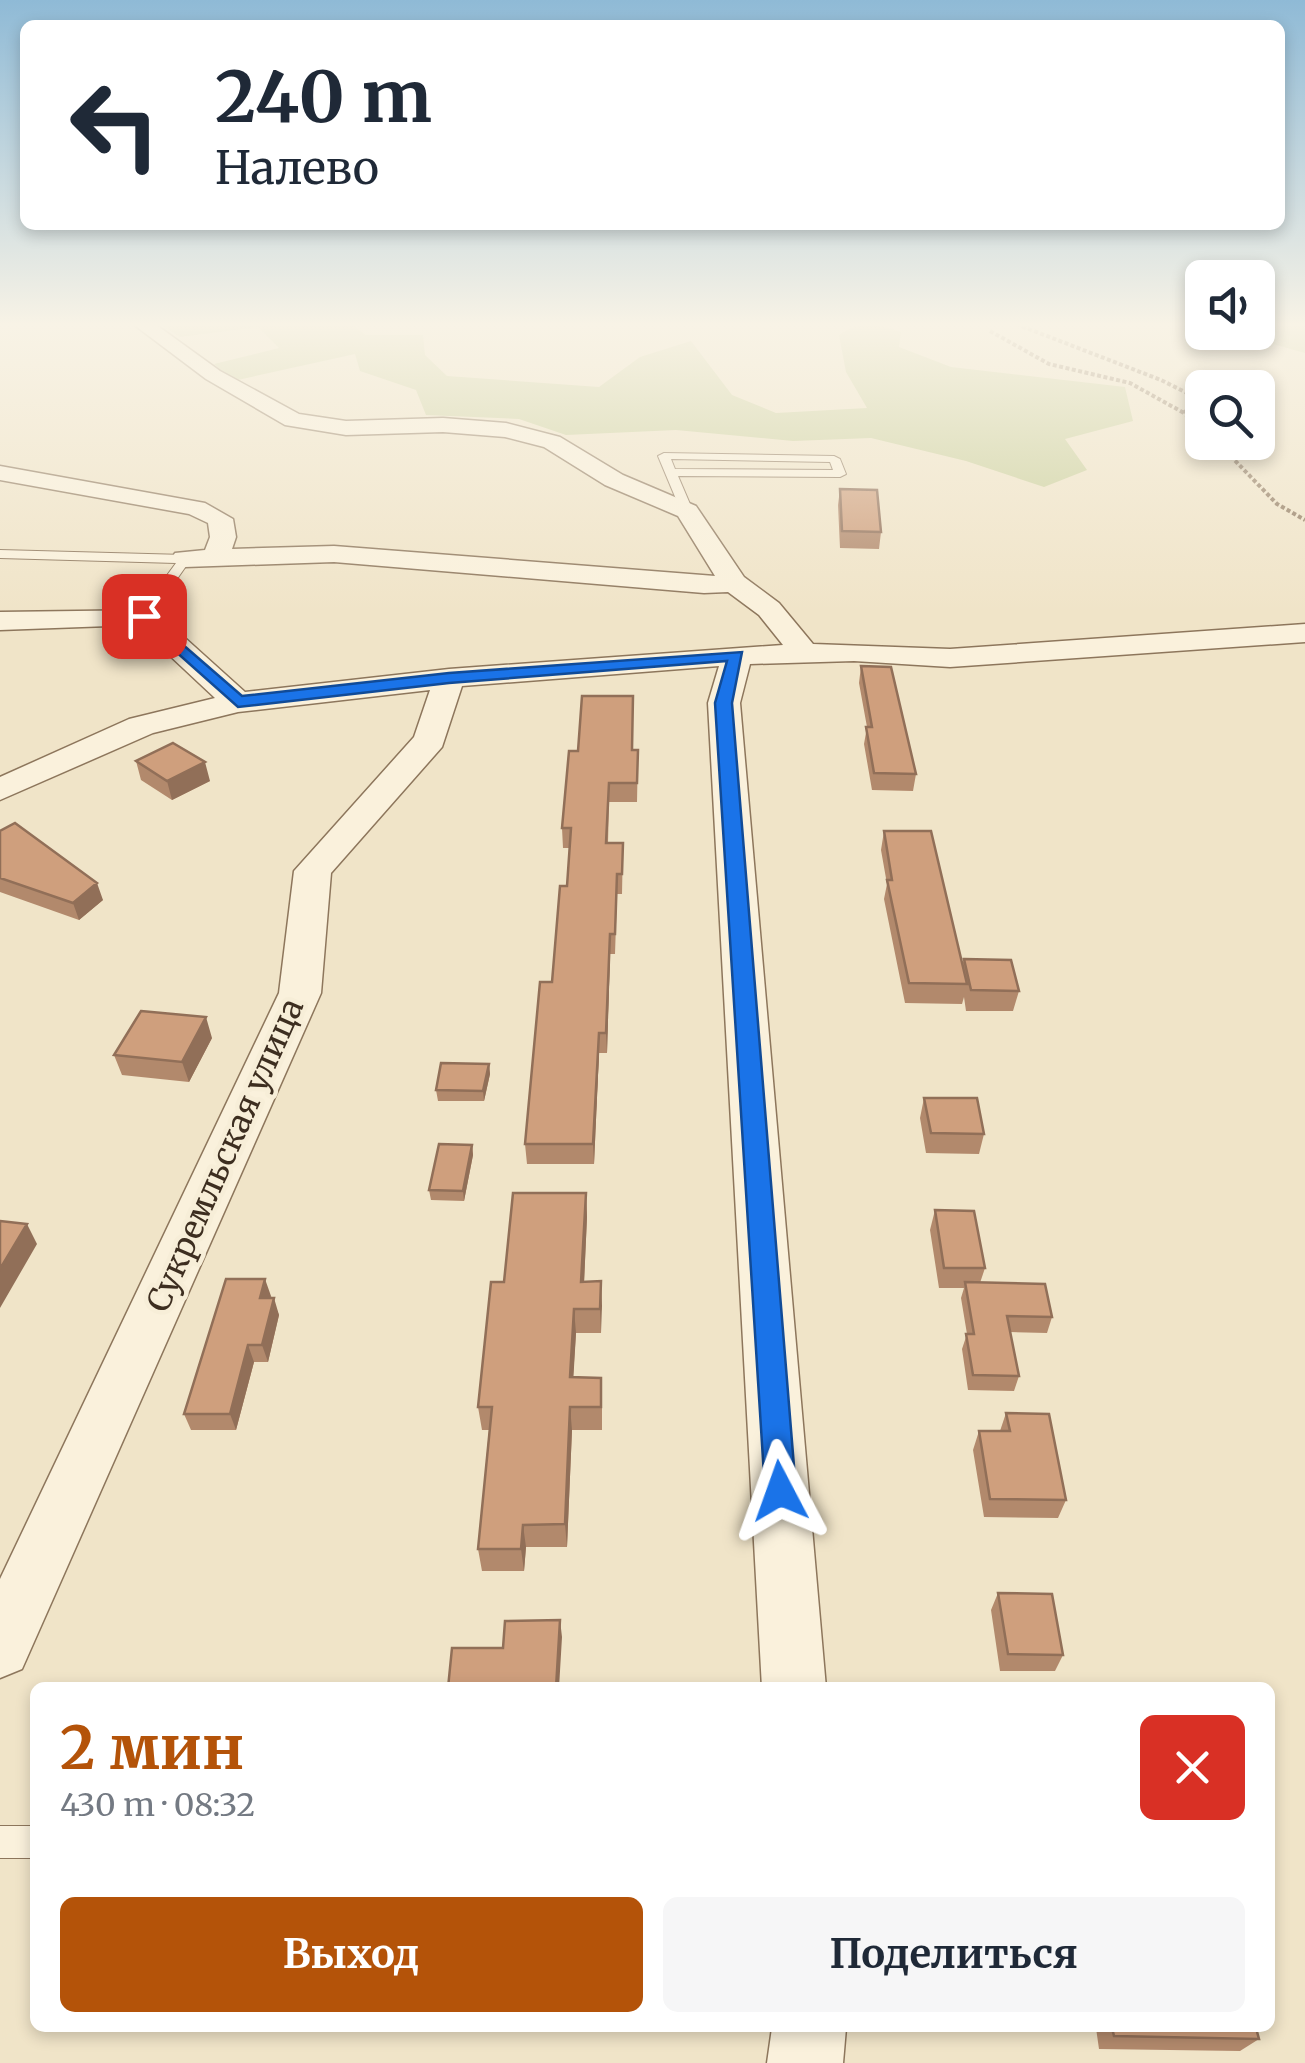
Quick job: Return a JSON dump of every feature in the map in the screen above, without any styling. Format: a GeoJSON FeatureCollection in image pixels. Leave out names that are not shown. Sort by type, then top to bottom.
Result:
{"type":"FeatureCollection","features":[{"type":"Feature","properties":{"kind":"street"},"geometry":{"type":"LineString","coordinates":[[295,420],[346,428],[443,425],[506,430],[552,442],[614,480],[687,511],[734,583],[768,609],[805,654]]}},
{"type":"Feature","properties":{"kind":"street"},"geometry":{"type":"LineString","coordinates":[[0,473],[196,508],[220,519],[223,537],[216,557]]}},
{"type":"Feature","properties":{"kind":"street"},"geometry":{"type":"LineString","coordinates":[[185,559],[334,554],[704,585],[734,583]]}},
{"type":"Feature","properties":{"kind":"street"},"geometry":{"type":"LineString","coordinates":[[0,621],[144,616],[238,702]]}},
{"type":"Feature","properties":{"kind":"street"},"geometry":{"type":"LineString","coordinates":[[0,790],[140,726],[238,702],[449,678],[736,655],[950,658],[1305,633]]}},
{"type":"Feature","properties":{"kind":"street"},"geometry":{"type":"LineString","coordinates":[[736,655],[724,703],[794,1682]]}},
{"type":"Feature","properties":{"kind":"street","name":"Сукремльская улица"},"geometry":{"type":"LineString","coordinates":[[0,1647],[300,993],[313,871],[430,740],[449,678]]}},
{"type":"Feature","properties":{"kind":"street"},"geometry":{"type":"LineString","coordinates":[[806,2063],[809,2032]]}},
{"type":"Feature","properties":{"kind":"lane"},"geometry":{"type":"LineString","coordinates":[[669,472],[840,474],[834,460],[664,456],[669,472],[687,511]]}},
{"type":"Feature","properties":{"kind":"lane"},"geometry":{"type":"LineString","coordinates":[[0,554],[185,559]]}},
{"type":"Feature","properties":{"kind":"lane"},"geometry":{"type":"LineString","coordinates":[[144,616],[185,559]]}},
{"type":"Feature","properties":{"kind":"lane"},"geometry":{"type":"LineString","coordinates":[[0,1842],[30,1842]]}},
{"type":"Feature","properties":{"kind":"path"},"geometry":{"type":"LineString","coordinates":[[1235,460],[1277,504],[1305,520]]}},
{"type":"Feature","properties":{"kind":"green space"},"geometry":{"type":"Polygon","coordinates":[[[523,420],[1133,421],[1065,439],[1087,470],[1044,487],[966,461],[871,438],[793,441],[676,430],[566,435],[523,420]]]}},
{"type":"Feature","properties":{"kind":"building"},"geometry":{"type":"Polygon","coordinates":[[[840,489],[877,490],[881,532],[842,531],[840,489]]]}},
{"type":"Feature","properties":{"kind":"building"},"geometry":{"type":"Polygon","coordinates":[[[861,666],[891,667],[916,774],[874,773],[866,727],[872,727],[861,666]]]}},
{"type":"Feature","properties":{"kind":"building"},"geometry":{"type":"Polygon","coordinates":[[[582,696],[633,696],[632,750],[638,750],[637,783],[609,783],[606,843],[623,843],[622,874],[617,874],[615,934],[610,934],[606,1033],[599,1033],[593,1144],[525,1144],[540,982],[552,982],[560,886],[567,886],[571,828],[562,828],[569,751],[578,751],[582,696]]]}},
{"type":"Feature","properties":{"kind":"building"},"geometry":{"type":"Polygon","coordinates":[[[173,743],[205,762],[167,781],[136,761],[173,743]]]}},
{"type":"Feature","properties":{"kind":"building"},"geometry":{"type":"Polygon","coordinates":[[[15,823],[97,883],[73,903],[0,878],[0,831],[15,823]]]}},
{"type":"Feature","properties":{"kind":"building"},"geometry":{"type":"Polygon","coordinates":[[[884,831],[931,831],[967,984],[909,983],[887,880],[892,880],[884,831]]]}},
{"type":"Feature","properties":{"kind":"building"},"geometry":{"type":"Polygon","coordinates":[[[964,959],[1011,960],[1019,991],[971,990],[964,959]]]}},
{"type":"Feature","properties":{"kind":"building"},"geometry":{"type":"Polygon","coordinates":[[[141,1011],[206,1017],[182,1062],[114,1055],[141,1011]]]}},
{"type":"Feature","properties":{"kind":"building"},"geometry":{"type":"Polygon","coordinates":[[[441,1063],[489,1064],[483,1091],[436,1090],[441,1063]]]}},
{"type":"Feature","properties":{"kind":"building"},"geometry":{"type":"Polygon","coordinates":[[[924,1098],[977,1098],[984,1134],[931,1133],[924,1098]]]}},
{"type":"Feature","properties":{"kind":"building"},"geometry":{"type":"Polygon","coordinates":[[[439,1144],[472,1145],[463,1191],[429,1190],[439,1144]]]}},
{"type":"Feature","properties":{"kind":"building"},"geometry":{"type":"Polygon","coordinates":[[[513,1193],[586,1193],[581,1282],[601,1281],[600,1309],[574,1309],[570,1377],[601,1378],[601,1407],[570,1407],[565,1524],[523,1525],[521,1549],[478,1549],[492,1407],[478,1407],[491,1282],[504,1282],[513,1193]]]}},
{"type":"Feature","properties":{"kind":"building"},"geometry":{"type":"Polygon","coordinates":[[[935,1210],[974,1211],[985,1268],[944,1268],[935,1210]]]}},
{"type":"Feature","properties":{"kind":"building"},"geometry":{"type":"Polygon","coordinates":[[[0,1221],[27,1224],[0,1269],[0,1221]]]}},
{"type":"Feature","properties":{"kind":"building"},"geometry":{"type":"Polygon","coordinates":[[[226,1279],[265,1279],[260,1298],[274,1298],[262,1345],[248,1345],[230,1414],[184,1414],[226,1279]]]}},
{"type":"Feature","properties":{"kind":"building"},"geometry":{"type":"Polygon","coordinates":[[[965,1282],[1045,1284],[1052,1317],[1007,1316],[1019,1376],[973,1375],[966,1334],[974,1334],[965,1282]]]}},
{"type":"Feature","properties":{"kind":"building"},"geometry":{"type":"Polygon","coordinates":[[[1006,1413],[1049,1414],[1066,1500],[990,1499],[979,1431],[1010,1431],[1006,1413]]]}},
{"type":"Feature","properties":{"kind":"building"},"geometry":{"type":"Polygon","coordinates":[[[998,1593],[1052,1594],[1063,1655],[1008,1654],[998,1593]]]}},
{"type":"Feature","properties":{"kind":"building"},"geometry":{"type":"Polygon","coordinates":[[[560,1620],[556,1682],[449,1682],[452,1648],[503,1648],[505,1621],[560,1620]]]}},
{"type":"Feature","properties":{"kind":"building"},"geometry":{"type":"Polygon","coordinates":[[[1113,2032],[1257,2032],[1259,2039],[1114,2036],[1113,2032]]]}},
{"type":"Feature","properties":{"kind":"route"},"geometry":{"type":"LineString","coordinates":[[144,616],[238,702],[449,678],[736,655],[724,703],[780,1491]]}}]}
